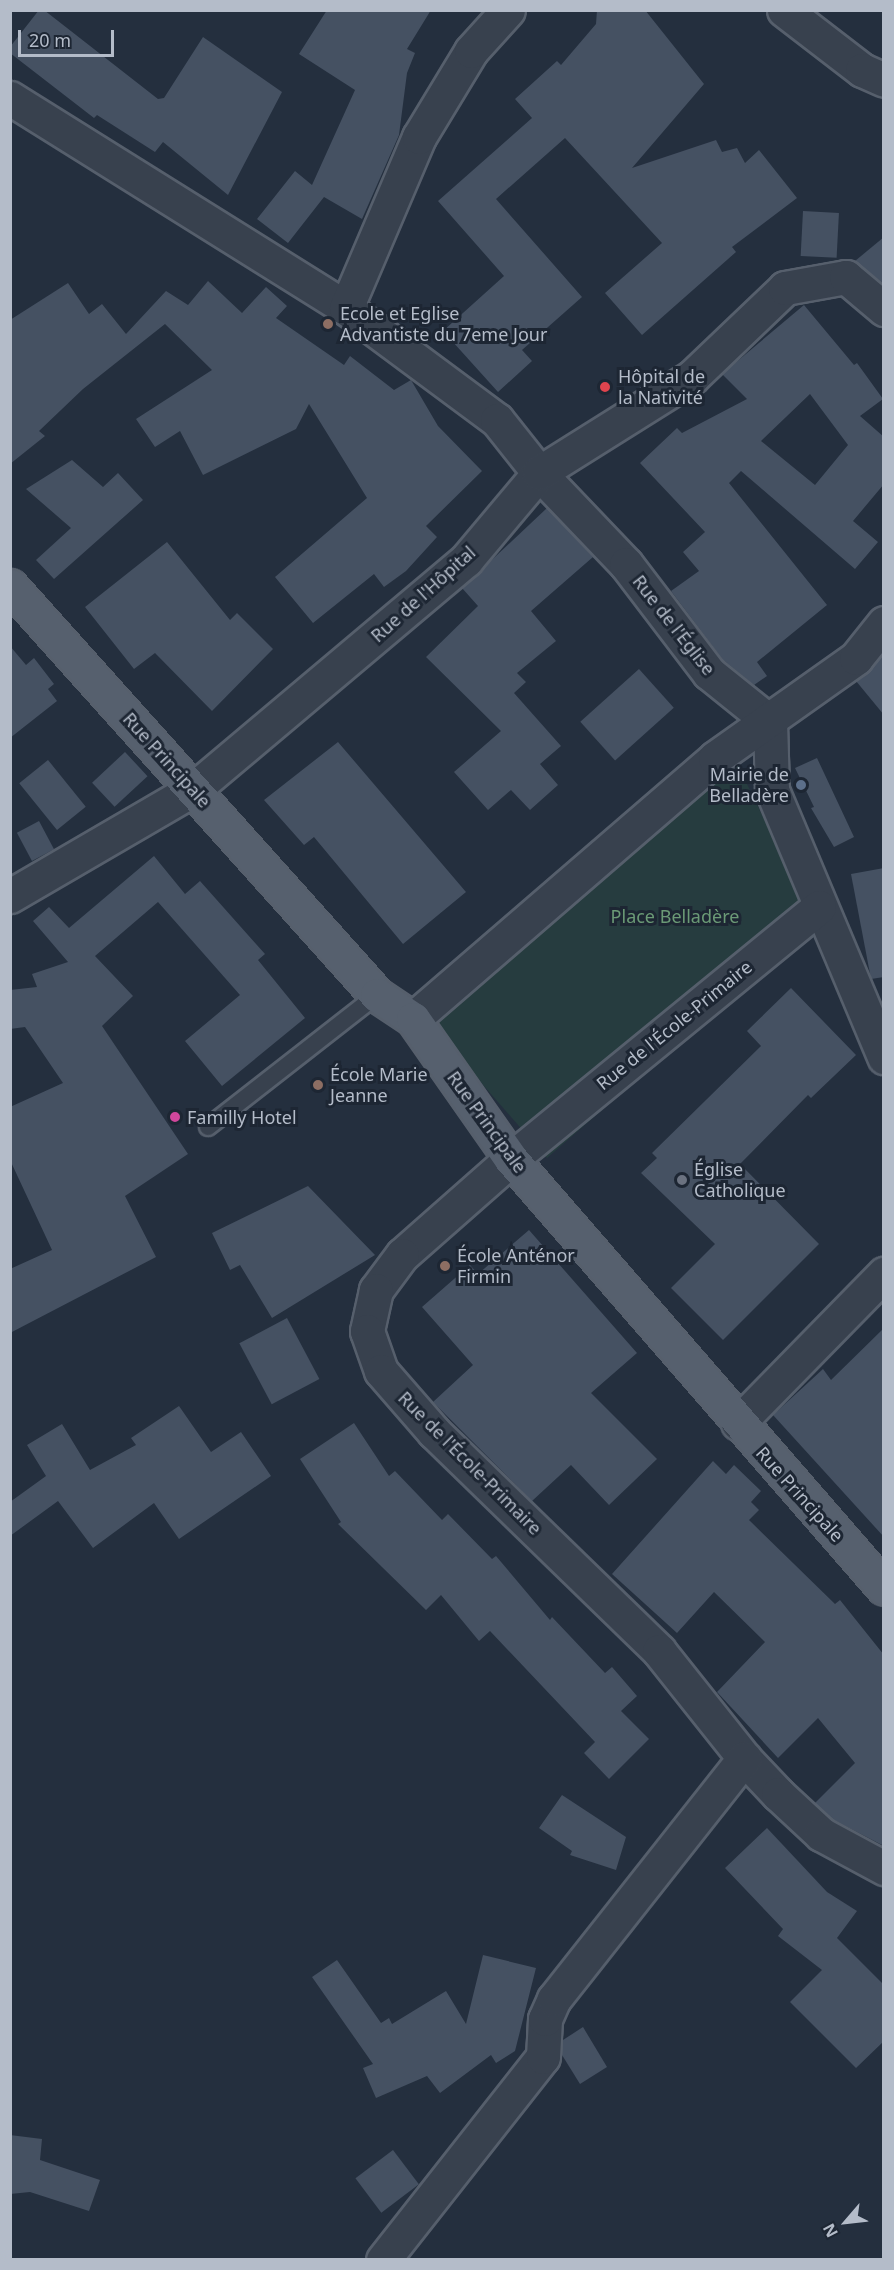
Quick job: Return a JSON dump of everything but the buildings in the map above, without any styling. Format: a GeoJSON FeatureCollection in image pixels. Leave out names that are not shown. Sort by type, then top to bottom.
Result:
{"type":"FeatureCollection","features":[{"type":"Feature","properties":{"kind":"main road","name":"Rue Principale"},"geometry":{"type":"LineString","coordinates":[[10,586],[377,995],[413,1019],[511,1159],[738,1423],[884,1588]]}},
{"type":"Feature","properties":{"kind":"street"},"geometry":{"type":"LineString","coordinates":[[346,308],[419,137],[471,51],[508,10]]}},
{"type":"Feature","properties":{"kind":"street"},"geometry":{"type":"LineString","coordinates":[[784,10],[862,70],[884,80]]}},
{"type":"Feature","properties":{"kind":"street","name":"Rue de l'Église"},"geometry":{"type":"LineString","coordinates":[[10,98],[346,308],[496,420],[539,473],[626,564],[709,673],[770,722]]}},
{"type":"Feature","properties":{"kind":"street","name":"Rue de l'Hôpital"},"geometry":{"type":"LineString","coordinates":[[10,896],[194,789],[466,560],[539,473],[692,377],[785,288],[846,277],[884,309]]}},
{"type":"Feature","properties":{"kind":"street"},"geometry":{"type":"LineString","coordinates":[[413,1019],[715,758],[770,722],[856,658],[884,623]]}},
{"type":"Feature","properties":{"kind":"street"},"geometry":{"type":"LineString","coordinates":[[770,722],[772,790],[819,907],[884,1057]]}},
{"type":"Feature","properties":{"kind":"street","name":"Rue de l'École-Primaire"},"geometry":{"type":"LineString","coordinates":[[819,907],[511,1159],[402,1255],[376,1290],[367,1331],[381,1371],[434,1432],[659,1651],[744,1758],[821,1834],[884,1868]]}},
{"type":"Feature","properties":{"kind":"street"},"geometry":{"type":"LineString","coordinates":[[738,1423],[884,1274]]}},
{"type":"Feature","properties":{"kind":"street"},"geometry":{"type":"LineString","coordinates":[[383,2259],[543,2057],[546,2019],[554,1999],[744,1758]]}},
{"type":"Feature","properties":{"kind":"lane"},"geometry":{"type":"LineString","coordinates":[[208,1127],[377,995]]}},
{"type":"Feature","properties":{"kind":"green space","name":"Place Belladère"},"geometry":{"type":"Polygon","coordinates":[[[733,755],[815,924],[547,1158],[433,1028],[612,842],[733,755]]]}},
{"type":"Feature","properties":{"kind":"place","name":"Ecole et Eglise Advantiste du 7eme Jour"},"geometry":{"type":"Point","coordinates":[328,324]}},
{"type":"Feature","properties":{"kind":"place","name":"Hôpital de la Nativité"},"geometry":{"type":"Point","coordinates":[605,387]}},
{"type":"Feature","properties":{"kind":"place","name":"Mairie de Belladère"},"geometry":{"type":"Point","coordinates":[801,785]}},
{"type":"Feature","properties":{"kind":"place","name":"École Marie Jeanne"},"geometry":{"type":"Point","coordinates":[318,1085]}},
{"type":"Feature","properties":{"kind":"place","name":"Familly Hotel"},"geometry":{"type":"Point","coordinates":[175,1117]}},
{"type":"Feature","properties":{"kind":"place","name":"Église Catholique"},"geometry":{"type":"Point","coordinates":[682,1180]}},
{"type":"Feature","properties":{"kind":"place","name":"École Anténor Firmin"},"geometry":{"type":"Point","coordinates":[445,1266]}}]}
